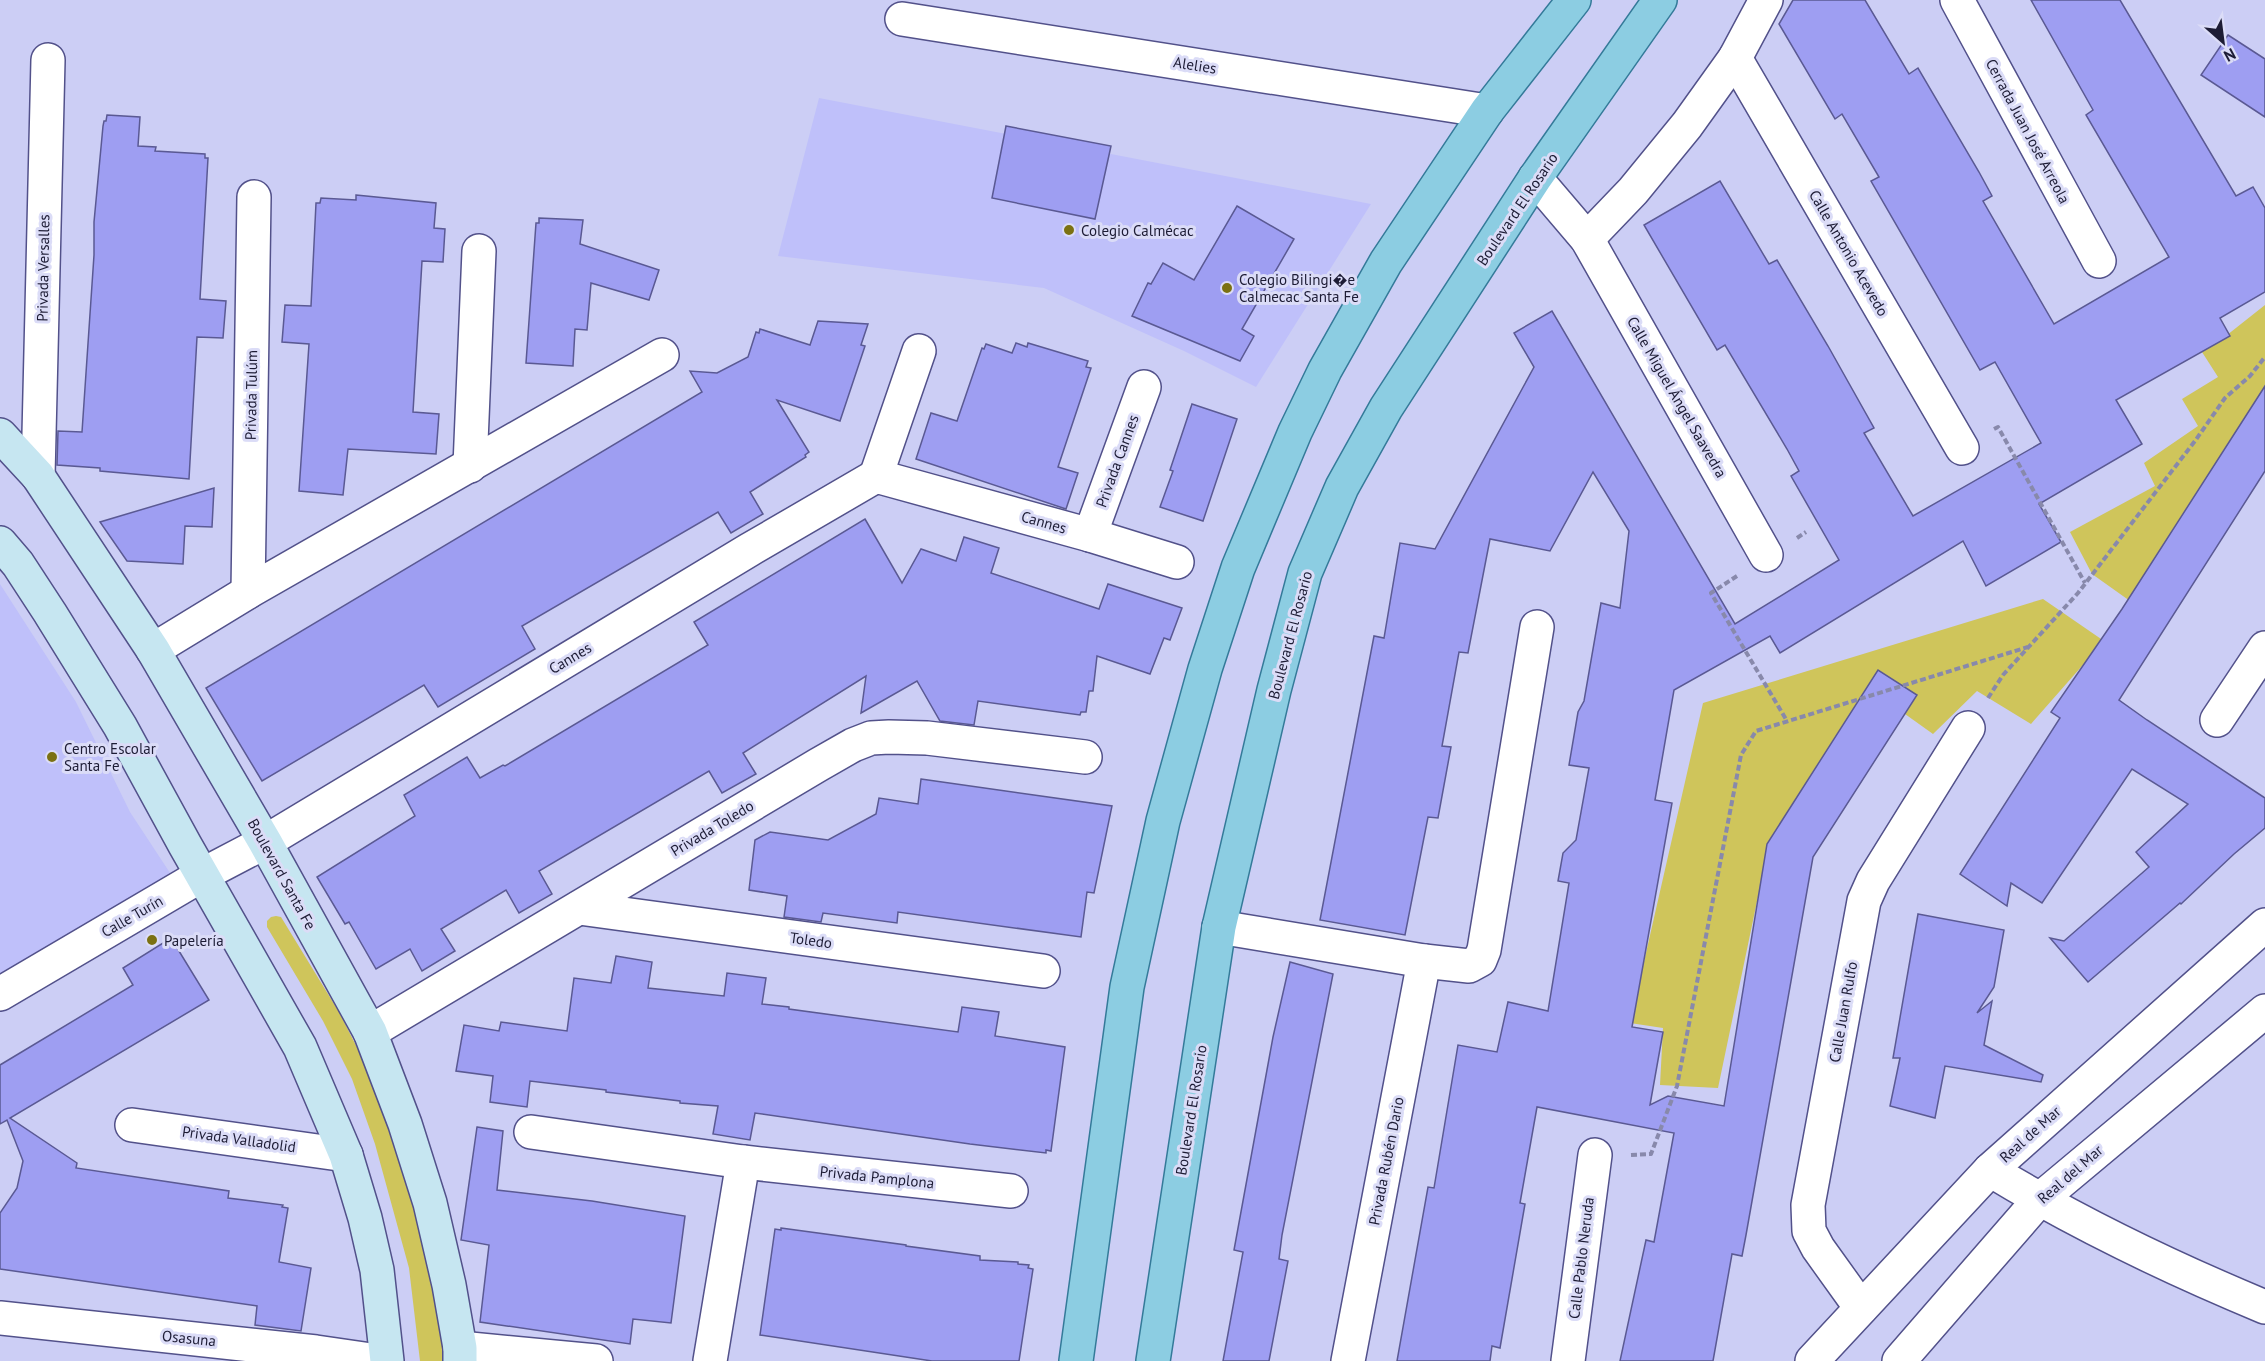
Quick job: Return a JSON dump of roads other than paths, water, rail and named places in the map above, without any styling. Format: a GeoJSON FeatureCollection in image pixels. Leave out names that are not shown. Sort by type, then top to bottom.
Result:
{"type":"FeatureCollection","features":[{"type":"Feature","properties":{"kind":"main road"},"geometry":{"type":"LineString","coordinates":[[1076,1361],[1127,987],[1163,821],[1205,669],[1234,579],[1295,432],[1325,370],[1386,262],[1487,111],[1574,0]]}},
{"type":"Feature","properties":{"kind":"main road","name":"Boulevard El Rosario"},"geometry":{"type":"LineString","coordinates":[[1153,1361],[1219,927],[1277,680],[1305,573],[1342,487],[1386,408],[1535,178],[1660,0]]}},
{"type":"Feature","properties":{"kind":"main road","name":"Boulevard Santa Fe"},"geometry":{"type":"LineString","coordinates":[[0,435],[38,476],[153,650],[266,842],[370,1032],[405,1124],[430,1203],[460,1354]]}},
{"type":"Feature","properties":{"kind":"main road"},"geometry":{"type":"LineString","coordinates":[[0,543],[18,564],[120,726],[300,1047],[346,1155],[365,1218],[377,1270],[387,1361]]}},
{"type":"Feature","properties":{"kind":"street"},"geometry":{"type":"LineString","coordinates":[[1587,239],[1633,191],[1680,133],[1735,58],[1766,0]]}},
{"type":"Feature","properties":{"kind":"street","name":"Cerrada Juan José Arreola"},"geometry":{"type":"LineString","coordinates":[[1957,0],[2099,261]]}},
{"type":"Feature","properties":{"kind":"street","name":"Alelies"},"geometry":{"type":"LineString","coordinates":[[902,20],[1487,111]]}},
{"type":"Feature","properties":{"kind":"street","name":"Calle Antonio Acevedo"},"geometry":{"type":"LineString","coordinates":[[1735,58],[1962,448]]}},
{"type":"Feature","properties":{"kind":"street","name":"Privada Versalles"},"geometry":{"type":"LineString","coordinates":[[38,476],[48,60]]}},
{"type":"Feature","properties":{"kind":"street","name":"Calle Miguel Ángel Saavedra"},"geometry":{"type":"LineString","coordinates":[[1535,178],[1587,239],[1766,555]]}},
{"type":"Feature","properties":{"kind":"street","name":"Privada Tulúm"},"geometry":{"type":"LineString","coordinates":[[248,592],[254,197]]}},
{"type":"Feature","properties":{"kind":"street"},"geometry":{"type":"LineString","coordinates":[[470,466],[479,251]]}},
{"type":"Feature","properties":{"kind":"street"},"geometry":{"type":"LineString","coordinates":[[876,476],[919,351]]}},
{"type":"Feature","properties":{"kind":"street"},"geometry":{"type":"LineString","coordinates":[[153,650],[248,592],[662,356]]}},
{"type":"Feature","properties":{"kind":"street","name":"Privada Cannes"},"geometry":{"type":"LineString","coordinates":[[1090,535],[1144,387]]}},
{"type":"Feature","properties":{"kind":"street","name":"Cannes"},"geometry":{"type":"LineString","coordinates":[[266,842],[739,556],[876,476],[1090,535],[1177,562]]}},
{"type":"Feature","properties":{"kind":"street"},"geometry":{"type":"LineString","coordinates":[[1219,927],[1425,961],[1469,966],[1480,960],[1484,950],[1537,627]]}},
{"type":"Feature","properties":{"kind":"street"},"geometry":{"type":"LineString","coordinates":[[2217,720],[2265,648]]}},
{"type":"Feature","properties":{"kind":"street","name":"Calle Juan Rulfo"},"geometry":{"type":"LineString","coordinates":[[1861,1308],[1813,1240],[1809,1231],[1808,1205],[1859,924],[1864,901],[1872,881],[1968,728]]}},
{"type":"Feature","properties":{"kind":"street","name":"Privada Toledo"},"geometry":{"type":"LineString","coordinates":[[370,1032],[818,765],[853,745],[871,738],[927,738],[1085,757]]}},
{"type":"Feature","properties":{"kind":"street","name":"Calle Turín"},"geometry":{"type":"LineString","coordinates":[[0,994],[202,875],[266,842]]}},
{"type":"Feature","properties":{"kind":"street","name":"Toledo"},"geometry":{"type":"LineString","coordinates":[[579,908],[1043,971]]}},
{"type":"Feature","properties":{"kind":"street","name":"Real de Mar"},"geometry":{"type":"LineString","coordinates":[[1812,1361],[1990,1170],[2258,938]]}},
{"type":"Feature","properties":{"kind":"street","name":"Privada Rubén Dario"},"geometry":{"type":"LineString","coordinates":[[1348,1361],[1425,961]]}},
{"type":"Feature","properties":{"kind":"street","name":"Real del Mar"},"geometry":{"type":"LineString","coordinates":[[1899,1361],[2039,1200],[2265,1011]]}},
{"type":"Feature","properties":{"kind":"street","name":"Privada Valladolid"},"geometry":{"type":"LineString","coordinates":[[132,1125],[346,1155]]}},
{"type":"Feature","properties":{"kind":"street","name":"Privada Pamplona"},"geometry":{"type":"LineString","coordinates":[[531,1132],[743,1162],[1011,1191]]}},
{"type":"Feature","properties":{"kind":"street","name":"Calle Pablo Neruda"},"geometry":{"type":"LineString","coordinates":[[1568,1361],[1595,1155]]}},
{"type":"Feature","properties":{"kind":"street"},"geometry":{"type":"LineString","coordinates":[[710,1361],[743,1162]]}},
{"type":"Feature","properties":{"kind":"street"},"geometry":{"type":"LineString","coordinates":[[1990,1170],[2039,1200],[2201,1280],[2265,1307]]}},
{"type":"Feature","properties":{"kind":"street","name":"Osasuna"},"geometry":{"type":"LineString","coordinates":[[0,1318],[316,1352],[378,1361]]}},
{"type":"Feature","properties":{"kind":"street"},"geometry":{"type":"LineString","coordinates":[[460,1354],[596,1361]]}},
{"type":"Feature","properties":{"kind":"place","name":"Colegio Calmécac"},"geometry":{"type":"Point","coordinates":[1069,230]}},
{"type":"Feature","properties":{"kind":"place","name":"Colegio Bilingi�e Calmecac Santa Fe"},"geometry":{"type":"Point","coordinates":[1227,288]}},
{"type":"Feature","properties":{"kind":"place","name":"Centro Escolar Santa Fe"},"geometry":{"type":"Point","coordinates":[52,757]}},
{"type":"Feature","properties":{"kind":"place","name":"Papelería"},"geometry":{"type":"Point","coordinates":[152,940]}}]}
